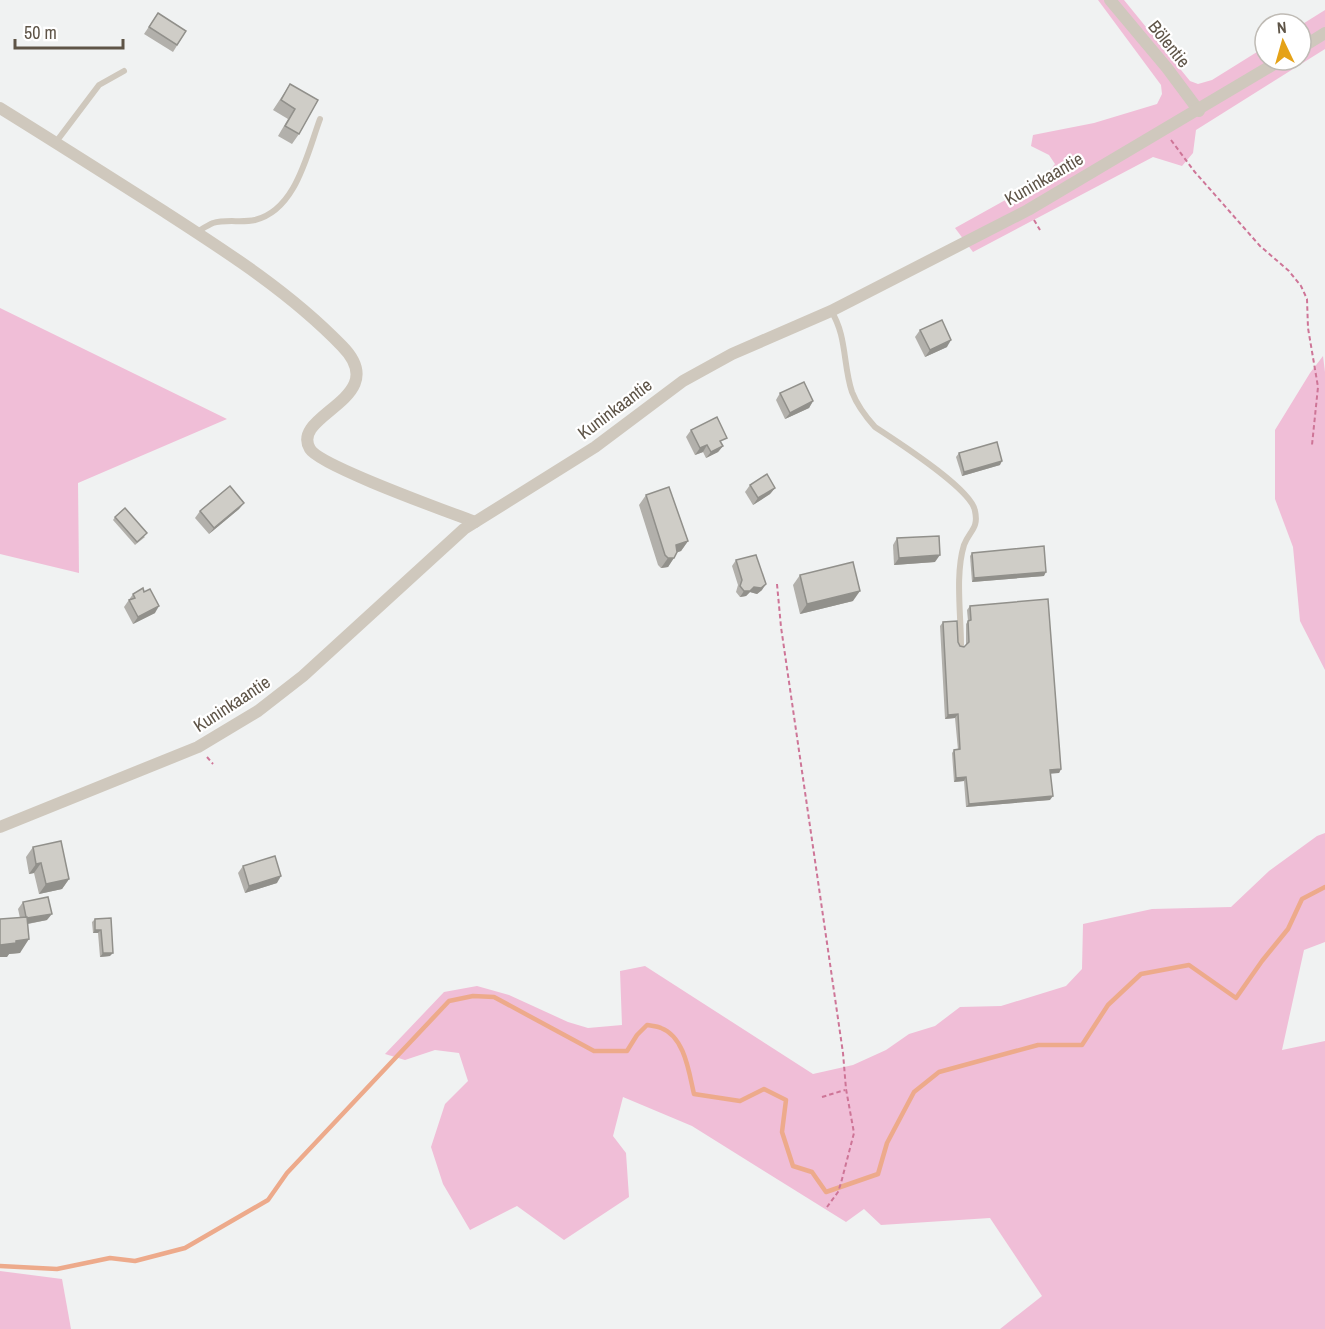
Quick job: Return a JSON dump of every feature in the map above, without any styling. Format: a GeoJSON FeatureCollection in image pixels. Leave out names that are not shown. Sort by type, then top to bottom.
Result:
{"type":"FeatureCollection","features":[{"type":"Feature","properties":{"kind":"street","name":"Bölentie"},"geometry":{"type":"LineString","coordinates":[[1110,0],[1167,68],[1199,111]]}},
{"type":"Feature","properties":{"kind":"street","name":"Kuninkaantie"},"geometry":{"type":"LineString","coordinates":[[0,827],[198,747],[227,731],[258,711],[303,676],[464,529],[596,447],[683,381],[732,354],[831,311],[1028,210],[1262,72]]}},
{"type":"Feature","properties":{"kind":"street"},"geometry":{"type":"LineString","coordinates":[[0,108],[252,269],[295,303],[343,347],[351,358],[356,376],[354,387],[343,401],[310,429],[307,441],[310,450],[328,462],[366,479],[475,522]]}},
{"type":"Feature","properties":{"kind":"lane"},"geometry":{"type":"LineString","coordinates":[[56,142],[99,85],[124,71]]}},
{"type":"Feature","properties":{"kind":"lane"},"geometry":{"type":"LineString","coordinates":[[197,232],[214,223],[254,220],[270,214],[286,198],[301,172],[320,120]]}},
{"type":"Feature","properties":{"kind":"lane"},"geometry":{"type":"LineString","coordinates":[[831,311],[838,321],[852,391],[864,415],[875,427],[960,488],[972,501],[976,527],[965,543],[960,567],[961,645]]}},
{"type":"Feature","properties":{"kind":"path"},"geometry":{"type":"LineString","coordinates":[[1164,131],[1194,171],[1260,246],[1289,271],[1301,286],[1307,299],[1308,328],[1318,387],[1312,445]]}},
{"type":"Feature","properties":{"kind":"path"},"geometry":{"type":"LineString","coordinates":[[777,584],[781,627],[854,1133],[838,1192],[827,1207]]}},
{"type":"Feature","properties":{"kind":"path"},"geometry":{"type":"LineString","coordinates":[[822,1097],[846,1089]]}},
{"type":"Feature","properties":{"kind":"shaded area"},"geometry":{"type":"Polygon","coordinates":[[[1098,0],[1124,0],[1190,81],[1198,84],[1212,80],[1253,54],[1253,72],[1288,72],[1196,130],[1193,153],[1182,166],[1153,157],[973,252],[955,228],[1043,179],[1055,164],[1049,155],[1031,146],[1033,135],[1094,123],[1157,104],[1162,94],[1161,85],[1098,0]]]}},
{"type":"Feature","properties":{"kind":"shaded area"},"geometry":{"type":"Polygon","coordinates":[[[1325,10],[1325,49],[1313,57],[1313,18],[1325,10]]]}},
{"type":"Feature","properties":{"kind":"shaded area"},"geometry":{"type":"Polygon","coordinates":[[[0,308],[227,419],[78,483],[79,573],[0,554],[0,308]]]}},
{"type":"Feature","properties":{"kind":"shaded area"},"geometry":{"type":"Polygon","coordinates":[[[1323,356],[1325,372],[1325,670],[1300,621],[1293,547],[1275,499],[1275,430],[1323,356]]]}},
{"type":"Feature","properties":{"kind":"shaded area"},"geometry":{"type":"Polygon","coordinates":[[[1325,833],[1325,942],[1304,950],[1282,1050],[1325,1041],[1325,1329],[1000,1329],[1042,1296],[990,1218],[881,1225],[864,1209],[846,1222],[692,1126],[623,1097],[613,1136],[626,1153],[629,1197],[564,1240],[517,1206],[470,1230],[443,1184],[431,1147],[445,1104],[468,1081],[459,1053],[435,1050],[405,1060],[385,1054],[444,992],[477,986],[509,995],[568,1022],[588,1028],[622,1025],[620,971],[645,966],[813,1074],[853,1065],[886,1050],[909,1034],[935,1026],[960,1007],[1001,1006],[1066,986],[1082,969],[1083,924],[1152,909],[1231,907],[1269,871],[1317,836],[1325,833]]]}},
{"type":"Feature","properties":{"kind":"shaded area"},"geometry":{"type":"Polygon","coordinates":[[[0,1271],[62,1279],[71,1329],[0,1329],[0,1271]]]}},
{"type":"Feature","properties":{"kind":"building"},"geometry":{"type":"Polygon","coordinates":[[[158,13],[186,31],[177,45],[149,27],[158,13]]]}},
{"type":"Feature","properties":{"kind":"building"},"geometry":{"type":"Polygon","coordinates":[[[290,84],[318,100],[299,134],[285,126],[295,109],[281,100],[290,84]]]}},
{"type":"Feature","properties":{"kind":"building"},"geometry":{"type":"Polygon","coordinates":[[[942,320],[951,340],[930,350],[920,330],[942,320]]]}},
{"type":"Feature","properties":{"kind":"building"},"geometry":{"type":"Polygon","coordinates":[[[804,382],[813,401],[790,413],[780,393],[804,382]]]}},
{"type":"Feature","properties":{"kind":"building"},"geometry":{"type":"Polygon","coordinates":[[[717,417],[727,438],[720,441],[723,446],[711,452],[707,445],[700,448],[691,430],[717,417]]]}},
{"type":"Feature","properties":{"kind":"building"},"geometry":{"type":"Polygon","coordinates":[[[997,442],[1002,461],[964,472],[959,453],[997,442]]]}},
{"type":"Feature","properties":{"kind":"building"},"geometry":{"type":"Polygon","coordinates":[[[767,474],[775,488],[758,498],[750,485],[767,474]]]}},
{"type":"Feature","properties":{"kind":"building"},"geometry":{"type":"Polygon","coordinates":[[[230,486],[244,503],[214,528],[200,511],[230,486]]]}},
{"type":"Feature","properties":{"kind":"building"},"geometry":{"type":"Polygon","coordinates":[[[669,487],[688,541],[676,545],[677,552],[674,558],[668,558],[665,555],[646,495],[669,487]]]}},
{"type":"Feature","properties":{"kind":"building"},"geometry":{"type":"Polygon","coordinates":[[[125,508],[147,533],[137,542],[115,517],[125,508]]]}},
{"type":"Feature","properties":{"kind":"building"},"geometry":{"type":"Polygon","coordinates":[[[939,536],[940,555],[899,558],[897,538],[939,536]]]}},
{"type":"Feature","properties":{"kind":"building"},"geometry":{"type":"Polygon","coordinates":[[[1044,546],[1046,572],[974,578],[972,553],[1044,546]]]}},
{"type":"Feature","properties":{"kind":"building"},"geometry":{"type":"Polygon","coordinates":[[[756,555],[766,584],[761,588],[754,587],[750,591],[744,591],[740,586],[742,580],[736,560],[756,555]]]}},
{"type":"Feature","properties":{"kind":"building"},"geometry":{"type":"Polygon","coordinates":[[[853,562],[860,591],[807,604],[800,575],[853,562]]]}},
{"type":"Feature","properties":{"kind":"building"},"geometry":{"type":"Polygon","coordinates":[[[143,588],[144,592],[150,589],[159,606],[138,617],[129,600],[135,598],[133,594],[143,588]]]}},
{"type":"Feature","properties":{"kind":"building"},"geometry":{"type":"Polygon","coordinates":[[[1048,599],[1061,769],[1050,770],[1053,796],[969,804],[966,777],[956,778],[954,750],[960,749],[958,714],[948,715],[943,622],[957,621],[958,642],[964,647],[969,642],[970,606],[1048,599]]]}},
{"type":"Feature","properties":{"kind":"building"},"geometry":{"type":"Polygon","coordinates":[[[61,841],[69,879],[46,884],[41,863],[36,864],[33,847],[61,841]]]}},
{"type":"Feature","properties":{"kind":"building"},"geometry":{"type":"Polygon","coordinates":[[[275,856],[281,876],[249,886],[243,866],[275,856]]]}},
{"type":"Feature","properties":{"kind":"building"},"geometry":{"type":"Polygon","coordinates":[[[48,897],[52,914],[26,917],[23,902],[48,897]]]}},
{"type":"Feature","properties":{"kind":"building"},"geometry":{"type":"Polygon","coordinates":[[[27,917],[29,939],[0,945],[0,919],[27,917]]]}},
{"type":"Feature","properties":{"kind":"building"},"geometry":{"type":"Polygon","coordinates":[[[111,918],[113,953],[103,953],[101,930],[95,930],[95,919],[111,918]]]}},
{"type":"Feature","properties":{"kind":"waterway"},"geometry":{"type":"LineString","coordinates":[[0,1266],[57,1269],[110,1258],[135,1261],[185,1248],[268,1200],[287,1173],[449,1001],[473,996],[494,997],[594,1051],[627,1051],[637,1035],[647,1025],[661,1028],[676,1039],[681,1047],[694,1094],[740,1101],[764,1089],[786,1100],[782,1132],[793,1166],[812,1172],[826,1192],[878,1174],[887,1143],[914,1092],[939,1072],[1038,1045],[1082,1045],[1108,1005],[1141,974],[1189,965],[1236,998],[1288,929],[1302,899],[1325,887]]}}]}
